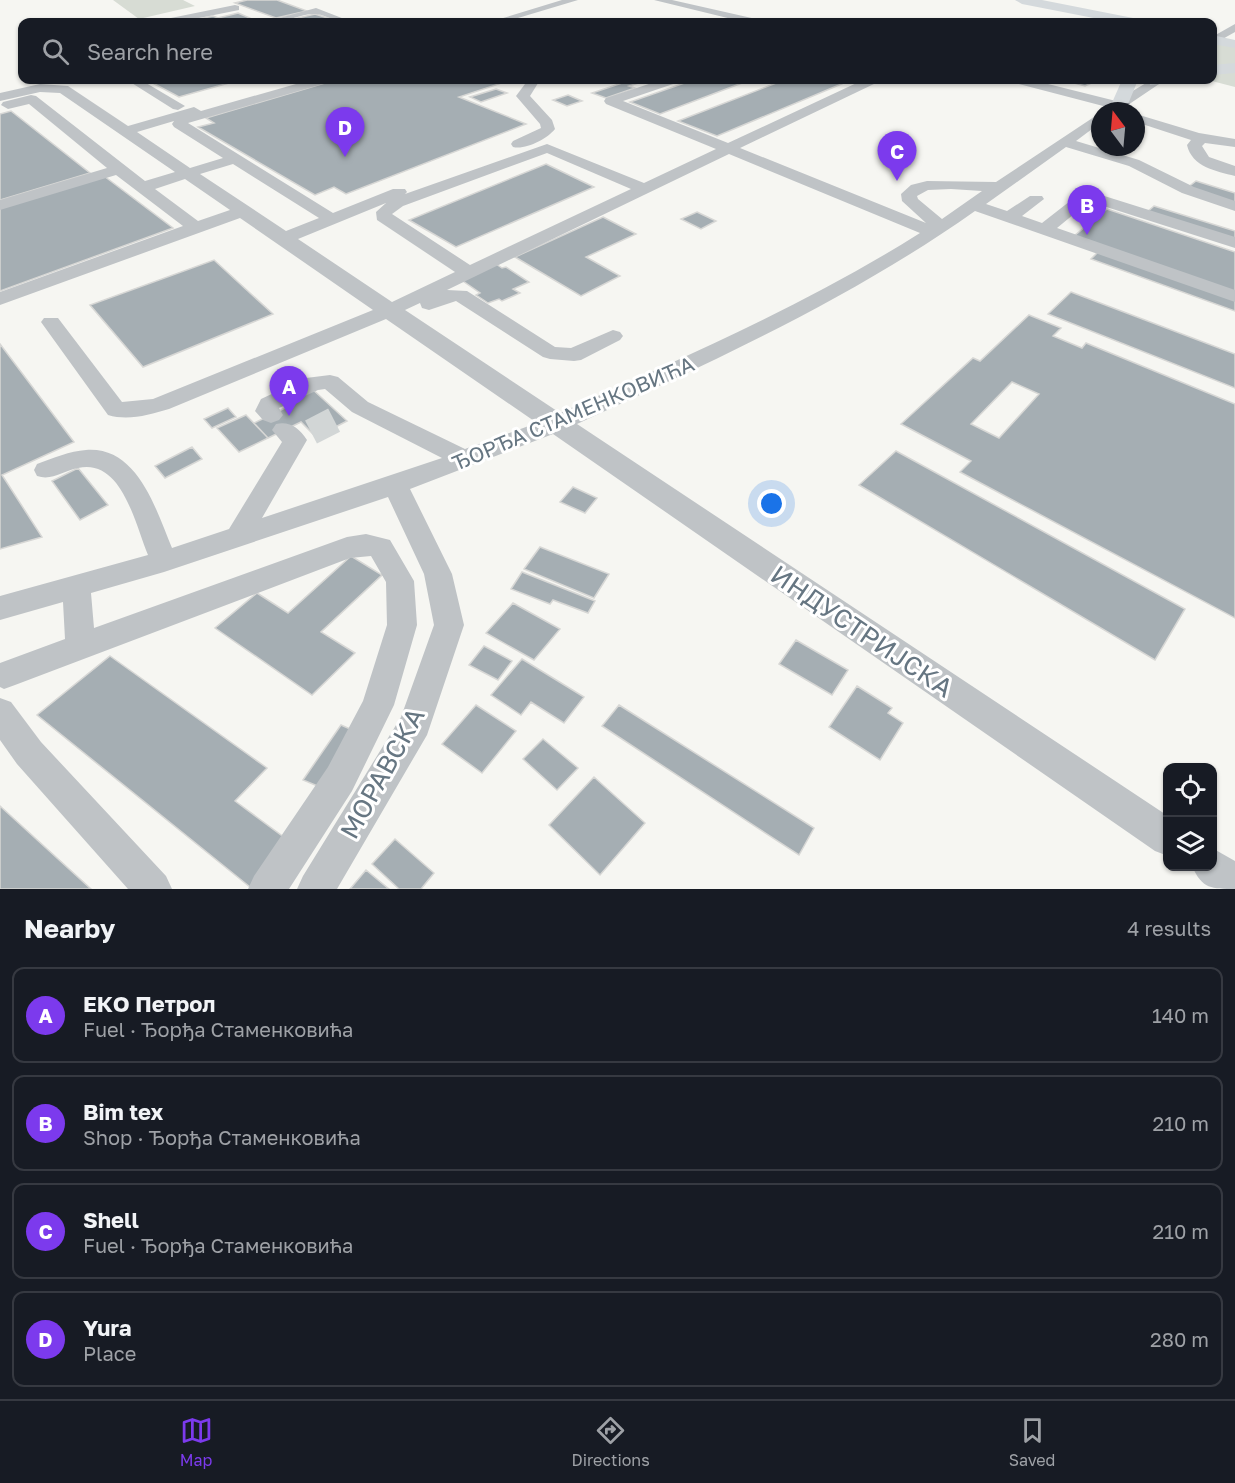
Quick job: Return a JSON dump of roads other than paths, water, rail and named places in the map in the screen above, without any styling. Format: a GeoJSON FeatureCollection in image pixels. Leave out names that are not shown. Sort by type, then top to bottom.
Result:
{"type":"FeatureCollection","features":[{"type":"Feature","properties":{"kind":"main road"},"geometry":{"type":"LineString","coordinates":[[1009,0],[1064,18]]}},
{"type":"Feature","properties":{"kind":"main road"},"geometry":{"type":"LineString","coordinates":[[1022,0],[1113,18]]}},
{"type":"Feature","properties":{"kind":"main road"},"geometry":{"type":"LineString","coordinates":[[1217,38],[1235,44]]}},
{"type":"Feature","properties":{"kind":"main road"},"geometry":{"type":"LineString","coordinates":[[1217,70],[1235,68]]}},
{"type":"Feature","properties":{"kind":"main road"},"geometry":{"type":"LineString","coordinates":[[1118,102],[1128,84]]}},
{"type":"Feature","properties":{"kind":"street"},"geometry":{"type":"LineString","coordinates":[[532,0],[545,4]]}},
{"type":"Feature","properties":{"kind":"street"},"geometry":{"type":"LineString","coordinates":[[495,18],[558,0]]}},
{"type":"Feature","properties":{"kind":"street"},"geometry":{"type":"LineString","coordinates":[[509,18],[573,0]]}},
{"type":"Feature","properties":{"kind":"street"},"geometry":{"type":"LineString","coordinates":[[659,0],[738,18]]}},
{"type":"Feature","properties":{"kind":"street"},"geometry":{"type":"LineString","coordinates":[[297,4],[336,18]]}},
{"type":"Feature","properties":{"kind":"street"},"geometry":{"type":"LineString","coordinates":[[184,18],[239,6]]}},
{"type":"Feature","properties":{"kind":"street"},"geometry":{"type":"LineString","coordinates":[[281,18],[316,11]]}},
{"type":"Feature","properties":{"kind":"street"},"geometry":{"type":"LineString","coordinates":[[1217,37],[1235,27]]}},
{"type":"Feature","properties":{"kind":"street"},"geometry":{"type":"LineString","coordinates":[[140,84],[178,106]]}},
{"type":"Feature","properties":{"kind":"street"},"geometry":{"type":"LineString","coordinates":[[66,128],[117,124],[284,84]]}},
{"type":"Feature","properties":{"kind":"street"},"geometry":{"type":"LineString","coordinates":[[308,84],[183,120],[180,124],[332,219]]}},
{"type":"Feature","properties":{"kind":"street"},"geometry":{"type":"LineString","coordinates":[[285,238],[540,135],[548,129],[547,123],[524,96],[532,84]]}},
{"type":"Feature","properties":{"kind":"street"},"geometry":{"type":"LineString","coordinates":[[660,84],[611,101],[937,229]]}},
{"type":"Feature","properties":{"kind":"street"},"geometry":{"type":"LineString","coordinates":[[396,314],[468,272],[863,84]]}},
{"type":"Feature","properties":{"kind":"street"},"geometry":{"type":"LineString","coordinates":[[1034,84],[1099,101]]}},
{"type":"Feature","properties":{"kind":"street"},"geometry":{"type":"LineString","coordinates":[[1055,84],[1099,101]]}},
{"type":"Feature","properties":{"kind":"street"},"geometry":{"type":"LineString","coordinates":[[1125,102],[1154,84]]}},
{"type":"Feature","properties":{"kind":"street"},"geometry":{"type":"LineString","coordinates":[[0,97],[47,88],[66,91]]}},
{"type":"Feature","properties":{"kind":"street"},"geometry":{"type":"LineString","coordinates":[[0,107],[66,91]]}},
{"type":"Feature","properties":{"kind":"street","name":"ИНДУСТРИЈСКА"},"geometry":{"type":"LineString","coordinates":[[66,91],[1163,835]]}},
{"type":"Feature","properties":{"kind":"street"},"geometry":{"type":"LineString","coordinates":[[31,99],[118,169],[196,227]]}},
{"type":"Feature","properties":{"kind":"street"},"geometry":{"type":"LineString","coordinates":[[117,124],[199,100]]}},
{"type":"Feature","properties":{"kind":"street"},"geometry":{"type":"LineString","coordinates":[[1145,121],[1202,138],[1235,143]]}},
{"type":"Feature","properties":{"kind":"street","name":"ЂОРЂА СТАМЕНКОВИЋА"},"geometry":{"type":"LineString","coordinates":[[0,608],[164,561],[238,537],[466,460],[557,424],[766,328],[882,265],[974,205],[1091,123]]}},
{"type":"Feature","properties":{"kind":"street"},"geometry":{"type":"LineString","coordinates":[[1202,138],[1194,145],[1200,157],[1235,171]]}},
{"type":"Feature","properties":{"kind":"street"},"geometry":{"type":"LineString","coordinates":[[1065,142],[1134,163],[1188,190],[1235,206]]}},
{"type":"Feature","properties":{"kind":"street"},"geometry":{"type":"LineString","coordinates":[[468,272],[383,216],[384,212],[397,203],[547,148],[642,189]]}},
{"type":"Feature","properties":{"kind":"street"},"geometry":{"type":"LineString","coordinates":[[143,188],[235,159]]}},
{"type":"Feature","properties":{"kind":"street"},"geometry":{"type":"LineString","coordinates":[[0,205],[118,169]]}},
{"type":"Feature","properties":{"kind":"street"},"geometry":{"type":"LineString","coordinates":[[937,229],[910,201],[909,194],[912,190],[938,184],[999,187]]}},
{"type":"Feature","properties":{"kind":"street"},"geometry":{"type":"LineString","coordinates":[[1045,229],[1080,201],[1092,198],[1235,243]]}},
{"type":"Feature","properties":{"kind":"street"},"geometry":{"type":"LineString","coordinates":[[1009,217],[1036,199]]}},
{"type":"Feature","properties":{"kind":"street"},"geometry":{"type":"LineString","coordinates":[[974,205],[1235,296]]}},
{"type":"Feature","properties":{"kind":"street"},"geometry":{"type":"LineString","coordinates":[[0,299],[244,211]]}},
{"type":"Feature","properties":{"kind":"street"},"geometry":{"type":"LineString","coordinates":[[51,322],[116,410],[125,411],[161,404],[396,314],[455,294],[550,353],[574,356],[613,336]]}},
{"type":"Feature","properties":{"kind":"street"},"geometry":{"type":"LineString","coordinates":[[238,537],[290,429],[266,411],[269,404],[319,381],[330,382],[351,412],[466,460]]}},
{"type":"Feature","properties":{"kind":"street"},"geometry":{"type":"LineString","coordinates":[[46,470],[76,459],[110,462],[128,481],[164,561]]}},
{"type":"Feature","properties":{"kind":"street","name":"МОРАВСКА"},"geometry":{"type":"LineString","coordinates":[[316,889],[415,724],[449,625],[438,574],[395,485]]}},
{"type":"Feature","properties":{"kind":"street"},"geometry":{"type":"LineString","coordinates":[[4,675],[348,548],[366,544],[380,547],[400,581],[402,625],[378,705],[340,779],[267,889]]}},
{"type":"Feature","properties":{"kind":"street"},"geometry":{"type":"LineString","coordinates":[[76,586],[81,646]]}},
{"type":"Feature","properties":{"kind":"street"},"geometry":{"type":"LineString","coordinates":[[0,713],[29,753],[153,889]]}},
{"type":"Feature","properties":{"kind":"street"},"geometry":{"type":"LineString","coordinates":[[1215,871],[1235,884]]}},
{"type":"Feature","properties":{"kind":"tunnel"},"geometry":{"type":"LineString","coordinates":[[311,432],[342,416]]}},
{"type":"Feature","properties":{"kind":"place","name":"Yura"},"geometry":{"type":"Point","coordinates":[345,157]}},
{"type":"Feature","properties":{"kind":"place","name":"Shell"},"geometry":{"type":"Point","coordinates":[897,181]}},
{"type":"Feature","properties":{"kind":"place","name":"Bim tex"},"geometry":{"type":"Point","coordinates":[1087,235]}},
{"type":"Feature","properties":{"kind":"place","name":"ЕКО Петрол"},"geometry":{"type":"Point","coordinates":[289,416]}}]}
